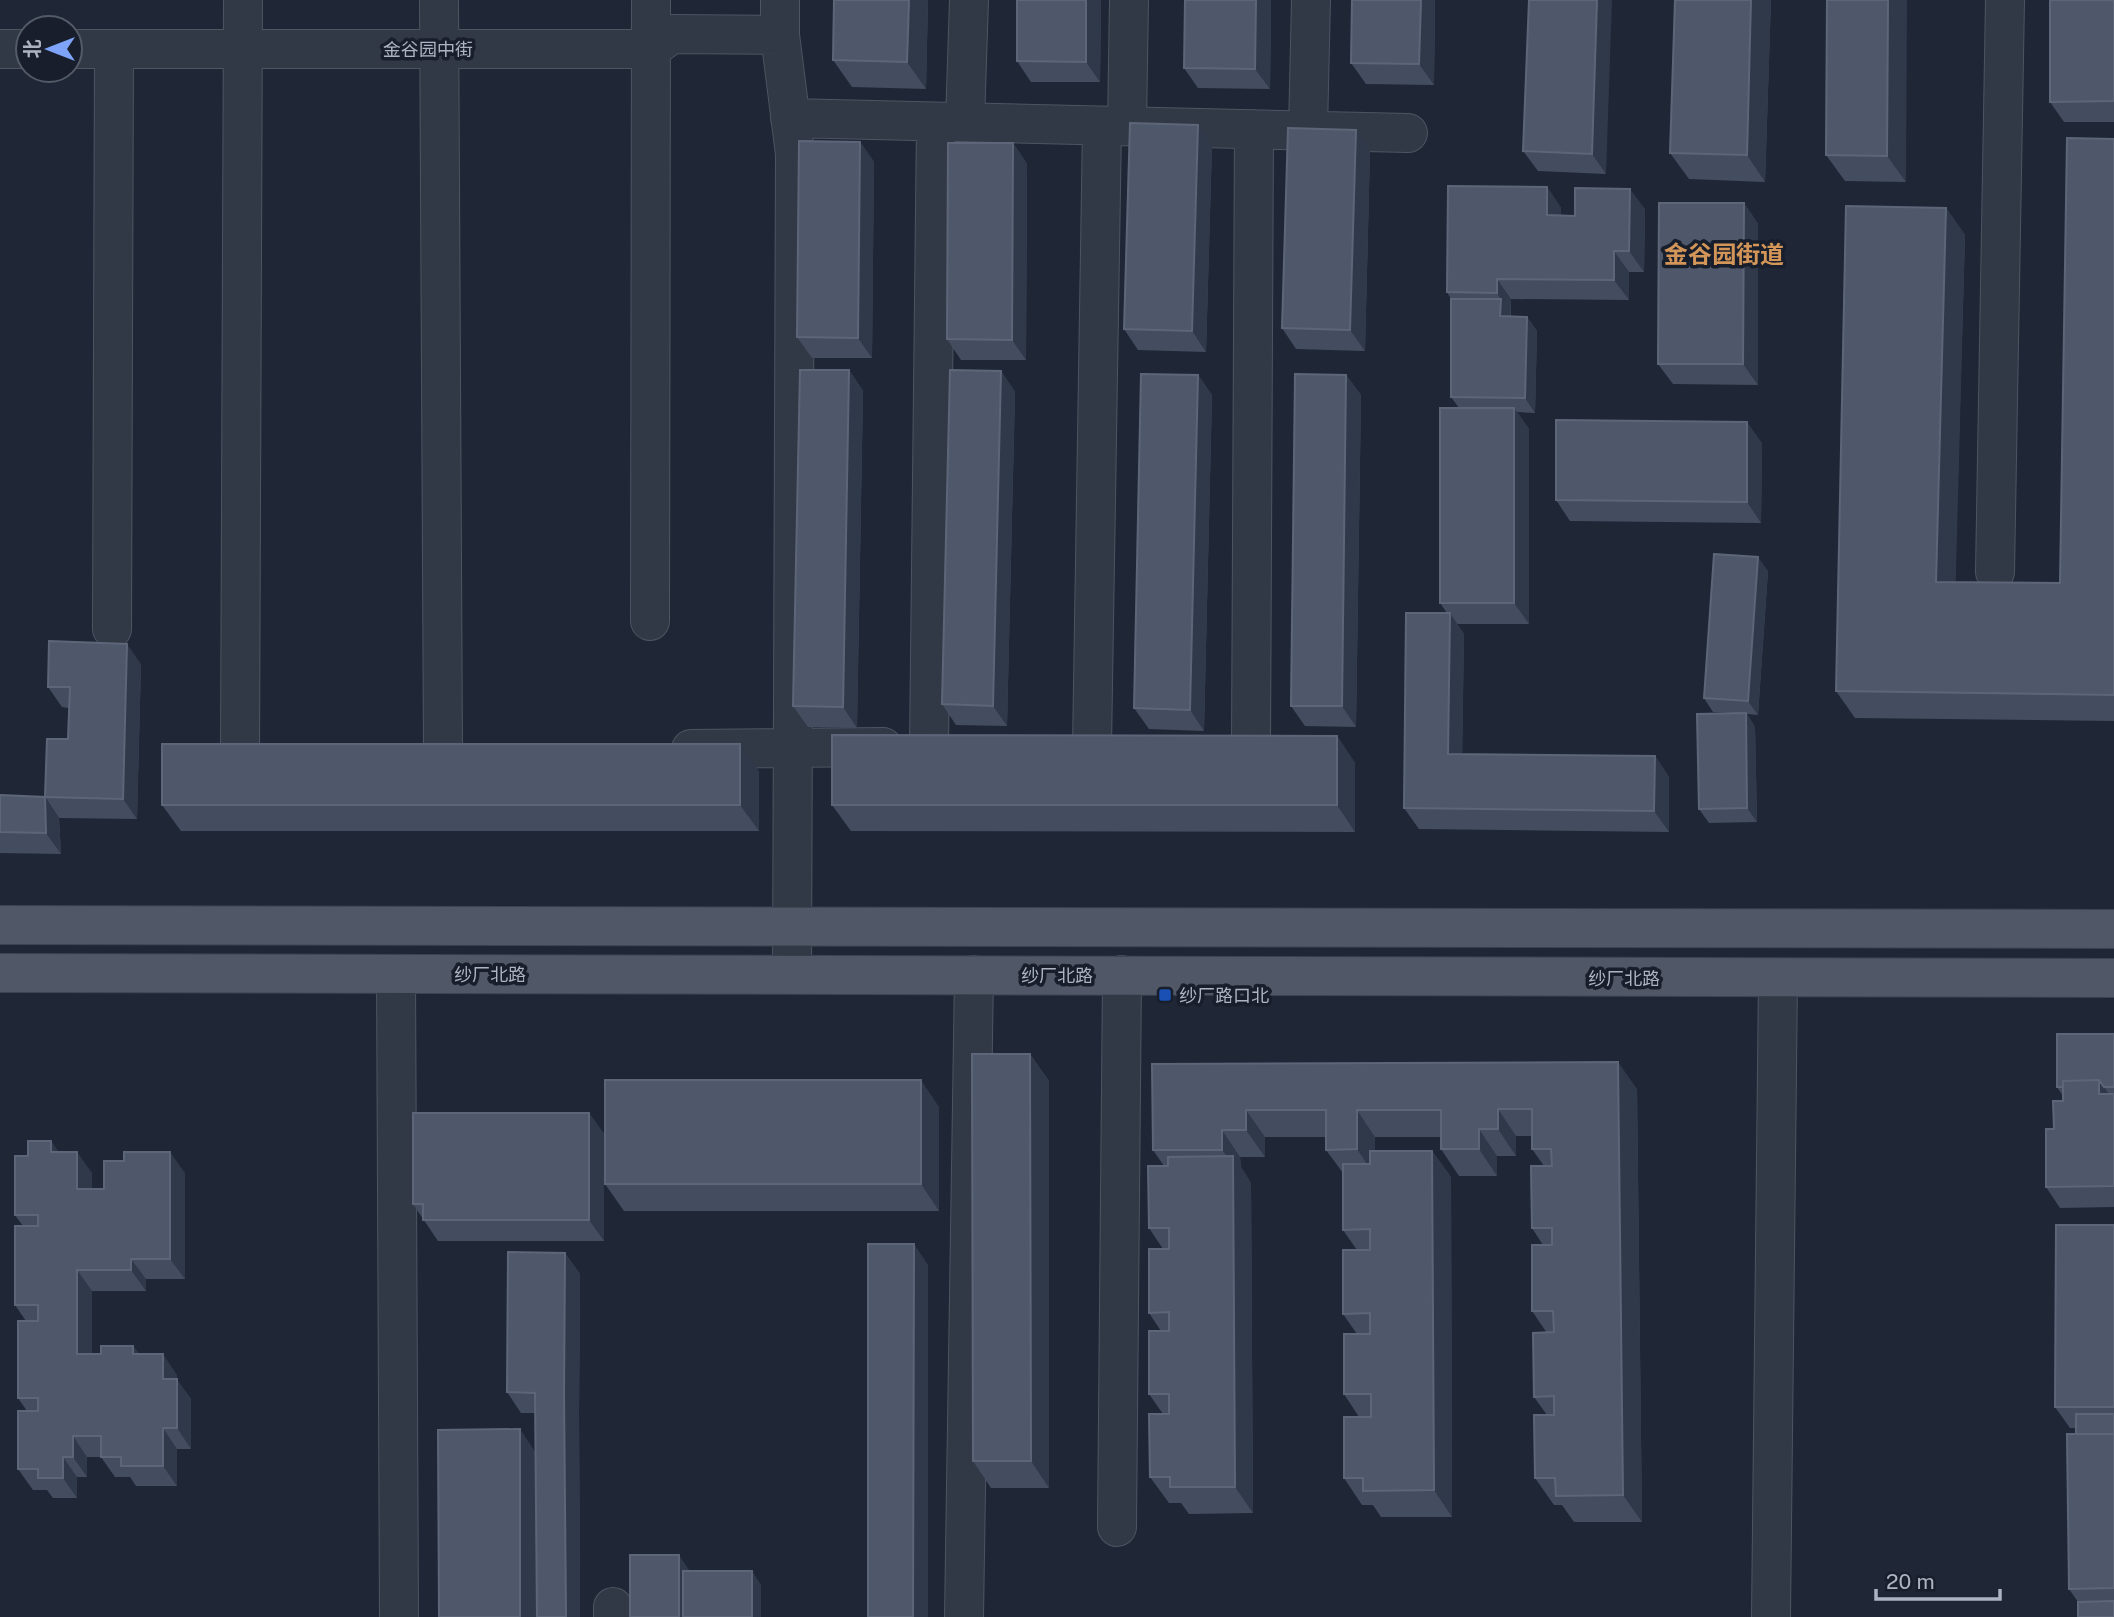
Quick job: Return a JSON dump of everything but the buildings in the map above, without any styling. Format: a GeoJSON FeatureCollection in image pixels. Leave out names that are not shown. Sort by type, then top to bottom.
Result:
{"type":"FeatureCollection","features":[{"type":"Feature","properties":{"kind":"main road"},"geometry":{"type":"LineString","coordinates":[[0,925],[2114,929]]}},
{"type":"Feature","properties":{"kind":"main road","name":"纱厂北路"},"geometry":{"type":"LineString","coordinates":[[0,973],[2114,978]]}},
{"type":"Feature","properties":{"kind":"street"},"geometry":{"type":"LineString","coordinates":[[243,0],[226,756],[281,755]]}},
{"type":"Feature","properties":{"kind":"street"},"geometry":{"type":"LineString","coordinates":[[402,753],[457,753],[438,49],[439,0]]}},
{"type":"Feature","properties":{"kind":"street"},"geometry":{"type":"LineString","coordinates":[[650,621],[651,0]]}},
{"type":"Feature","properties":{"kind":"street"},"geometry":{"type":"LineString","coordinates":[[929,747],[951,122],[969,0]]}},
{"type":"Feature","properties":{"kind":"street"},"geometry":{"type":"LineString","coordinates":[[1092,747],[1114,126],[1129,0]]}},
{"type":"Feature","properties":{"kind":"street"},"geometry":{"type":"LineString","coordinates":[[1308,130],[1311,0]]}},
{"type":"Feature","properties":{"kind":"street"},"geometry":{"type":"LineString","coordinates":[[1994,572],[2005,0]]}},
{"type":"Feature","properties":{"kind":"street"},"geometry":{"type":"LineString","coordinates":[[780,17],[795,154],[792,974]]}},
{"type":"Feature","properties":{"kind":"street","name":"金谷园中街"},"geometry":{"type":"LineString","coordinates":[[84,49],[651,49],[672,34],[780,17]]}},
{"type":"Feature","properties":{"kind":"street"},"geometry":{"type":"LineString","coordinates":[[112,629],[114,49]]}},
{"type":"Feature","properties":{"kind":"street"},"geometry":{"type":"LineString","coordinates":[[790,118],[1408,133]]}},
{"type":"Feature","properties":{"kind":"street"},"geometry":{"type":"LineString","coordinates":[[1211,746],[1265,746],[1254,129]]}},
{"type":"Feature","properties":{"kind":"street"},"geometry":{"type":"LineString","coordinates":[[1051,747],[1132,746]]}},
{"type":"Feature","properties":{"kind":"street"},"geometry":{"type":"LineString","coordinates":[[653,750],[970,747]]}},
{"type":"Feature","properties":{"kind":"street"},"geometry":{"type":"LineString","coordinates":[[396,974],[399,1617]]}},
{"type":"Feature","properties":{"kind":"street"},"geometry":{"type":"LineString","coordinates":[[964,1617],[974,975]]}},
{"type":"Feature","properties":{"kind":"street"},"geometry":{"type":"LineString","coordinates":[[1117,1527],[1122,975]]}},
{"type":"Feature","properties":{"kind":"street"},"geometry":{"type":"LineString","coordinates":[[1771,1617],[1778,978]]}},
{"type":"Feature","properties":{"kind":"place","name":"纱厂路口北"},"geometry":{"type":"Point","coordinates":[1165,995]}},
{"type":"Feature","properties":{"kind":"district","name":"金谷园街道"},"geometry":{"type":"Point","coordinates":[1724,254]}}]}
